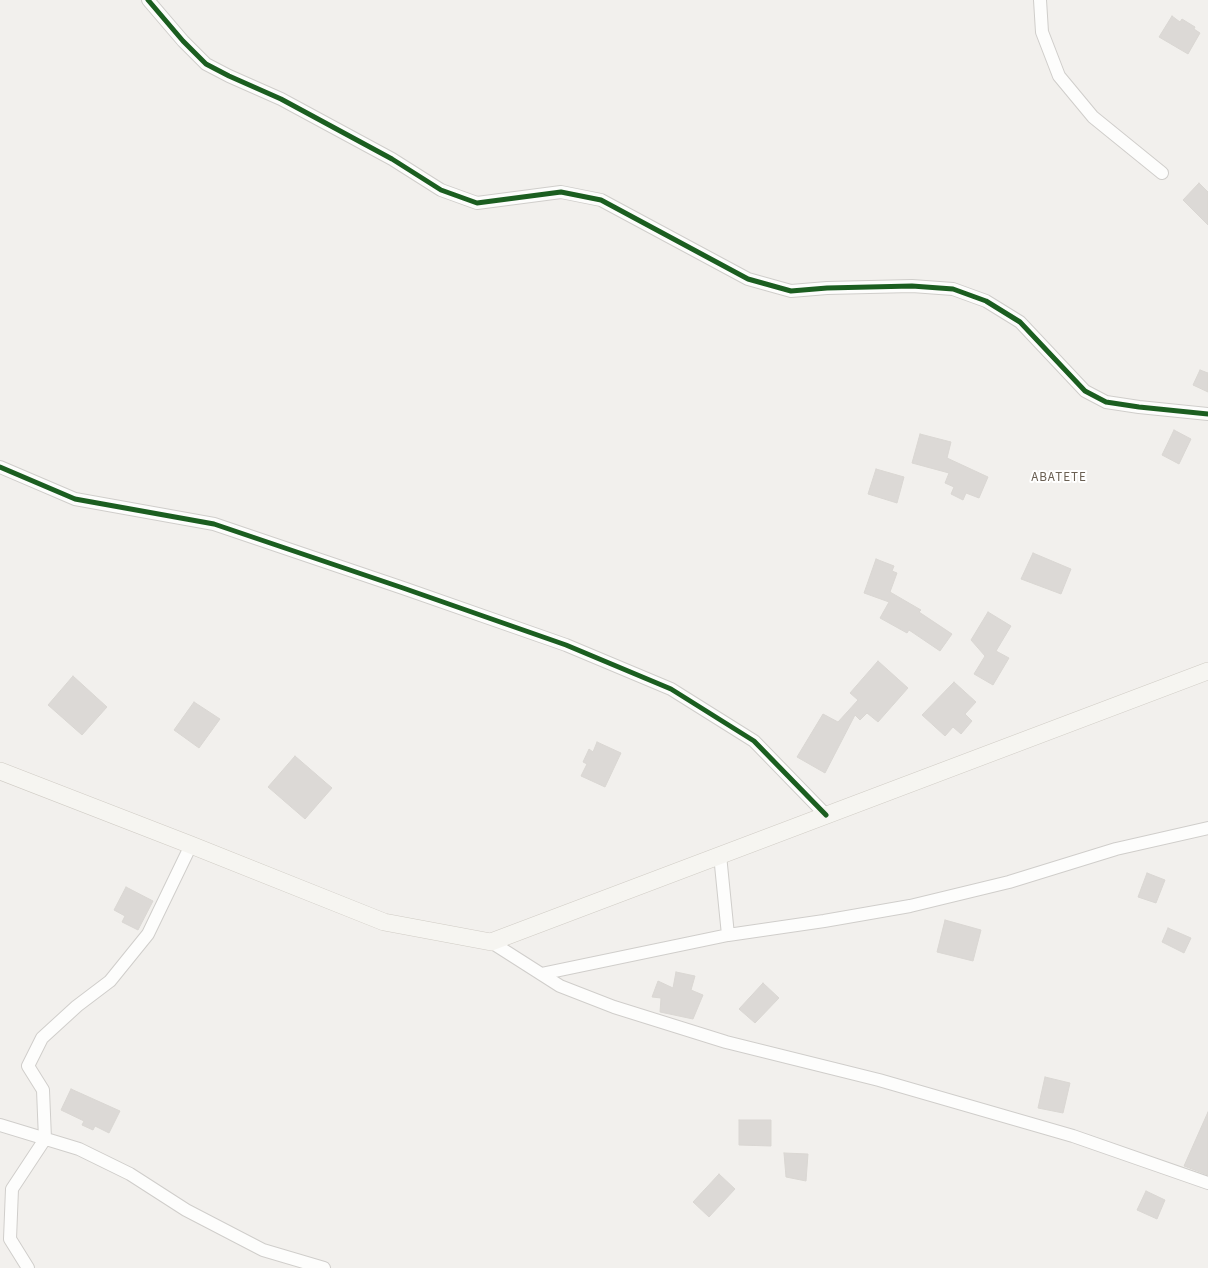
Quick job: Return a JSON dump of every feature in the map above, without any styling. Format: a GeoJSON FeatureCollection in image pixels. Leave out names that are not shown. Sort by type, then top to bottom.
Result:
{"type":"FeatureCollection","features":[{"type":"Feature","properties":{"kind":"main road"},"geometry":{"type":"LineString","coordinates":[[0,771],[384,922],[491,942],[1208,670]]}},
{"type":"Feature","properties":{"kind":"street"},"geometry":{"type":"LineString","coordinates":[[148,0],[183,41],[206,64],[288,103],[392,159],[441,190],[477,203],[561,192],[601,200],[748,279],[791,291],[828,288],[912,286],[953,289],[986,301],[1020,322],[1085,391],[1106,402],[1208,414]]}},
{"type":"Feature","properties":{"kind":"street"},"geometry":{"type":"LineString","coordinates":[[1040,0],[1042,32],[1058,76],[1093,117],[1162,173]]}},
{"type":"Feature","properties":{"kind":"street"},"geometry":{"type":"LineString","coordinates":[[0,467],[74,499],[214,524],[558,642],[671,689],[754,741],[826,815]]}},
{"type":"Feature","properties":{"kind":"street"},"geometry":{"type":"LineString","coordinates":[[541,974],[728,935],[824,921],[910,906],[1009,882],[1116,849],[1208,828]]}},
{"type":"Feature","properties":{"kind":"street"},"geometry":{"type":"LineString","coordinates":[[28,1268],[10,1239],[12,1189],[45,1140],[43,1090],[28,1066],[42,1038],[76,1006],[110,981],[148,934],[191,845]]}},
{"type":"Feature","properties":{"kind":"street"},"geometry":{"type":"LineString","coordinates":[[720,855],[728,935]]}},
{"type":"Feature","properties":{"kind":"street"},"geometry":{"type":"LineString","coordinates":[[491,942],[560,986],[622,1009],[726,1042],[879,1080],[1073,1136],[1208,1183]]}},
{"type":"Feature","properties":{"kind":"street"},"geometry":{"type":"LineString","coordinates":[[0,1125],[45,1140],[79,1149],[130,1174],[186,1210],[263,1250],[324,1268]]}},
{"type":"Feature","properties":{"kind":"building"},"geometry":{"type":"Polygon","coordinates":[[[1172,16],[1180,22],[1182,19],[1195,27],[1194,29],[1200,33],[1188,54],[1159,37],[1172,16]]]}},
{"type":"Feature","properties":{"kind":"building"},"geometry":{"type":"Polygon","coordinates":[[[1199,183],[1208,192],[1208,225],[1183,200],[1199,183]]]}},
{"type":"Feature","properties":{"kind":"building"},"geometry":{"type":"Polygon","coordinates":[[[1200,370],[1208,373],[1208,392],[1193,385],[1200,370]]]}},
{"type":"Feature","properties":{"kind":"building"},"geometry":{"type":"Polygon","coordinates":[[[1174,430],[1191,439],[1179,464],[1162,455],[1174,430]]]}},
{"type":"Feature","properties":{"kind":"building"},"geometry":{"type":"Polygon","coordinates":[[[920,434],[951,442],[947,458],[988,477],[979,498],[966,493],[963,500],[951,494],[954,487],[945,483],[949,473],[912,463],[920,434]]]}},
{"type":"Feature","properties":{"kind":"building"},"geometry":{"type":"Polygon","coordinates":[[[876,469],[904,477],[897,503],[868,494],[876,469]]]}},
{"type":"Feature","properties":{"kind":"building"},"geometry":{"type":"Polygon","coordinates":[[[1033,553],[1071,569],[1061,594],[1021,579],[1033,553]]]}},
{"type":"Feature","properties":{"kind":"building"},"geometry":{"type":"Polygon","coordinates":[[[876,559],[894,566],[892,571],[897,573],[890,592],[921,610],[919,612],[952,634],[940,651],[909,630],[907,633],[880,618],[889,602],[864,593],[876,559]]]}},
{"type":"Feature","properties":{"kind":"building"},"geometry":{"type":"Polygon","coordinates":[[[988,612],[1011,626],[996,651],[1009,658],[993,685],[974,674],[985,656],[971,640],[988,612]]]}},
{"type":"Feature","properties":{"kind":"building"},"geometry":{"type":"Polygon","coordinates":[[[878,661],[908,688],[878,722],[867,713],[860,720],[855,715],[825,773],[797,757],[823,714],[838,722],[858,700],[850,693],[878,661]]]}},
{"type":"Feature","properties":{"kind":"building"},"geometry":{"type":"Polygon","coordinates":[[[73,676],[107,707],[82,735],[48,705],[73,676]]]}},
{"type":"Feature","properties":{"kind":"building"},"geometry":{"type":"Polygon","coordinates":[[[954,682],[976,702],[965,714],[972,721],[961,734],[953,727],[945,736],[922,715],[954,682]]]}},
{"type":"Feature","properties":{"kind":"building"},"geometry":{"type":"Polygon","coordinates":[[[194,702],[220,719],[199,748],[174,730],[194,702]]]}},
{"type":"Feature","properties":{"kind":"building"},"geometry":{"type":"Polygon","coordinates":[[[597,742],[621,753],[605,787],[581,776],[587,764],[583,762],[589,749],[593,752],[597,742]]]}},
{"type":"Feature","properties":{"kind":"building"},"geometry":{"type":"Polygon","coordinates":[[[295,756],[332,788],[305,819],[268,787],[295,756]]]}},
{"type":"Feature","properties":{"kind":"building"},"geometry":{"type":"Polygon","coordinates":[[[1147,873],[1165,880],[1156,903],[1138,897],[1147,873]]]}},
{"type":"Feature","properties":{"kind":"building"},"geometry":{"type":"Polygon","coordinates":[[[126,887],[153,901],[138,930],[122,922],[125,916],[114,910],[126,887]]]}},
{"type":"Feature","properties":{"kind":"building"},"geometry":{"type":"Polygon","coordinates":[[[945,920],[981,930],[973,961],[937,952],[945,920]]]}},
{"type":"Feature","properties":{"kind":"building"},"geometry":{"type":"Polygon","coordinates":[[[1168,928],[1191,938],[1184,953],[1162,942],[1168,928]]]}},
{"type":"Feature","properties":{"kind":"building"},"geometry":{"type":"Polygon","coordinates":[[[676,972],[695,976],[691,990],[703,995],[693,1019],[660,1012],[661,998],[652,997],[658,981],[673,988],[676,972]]]}},
{"type":"Feature","properties":{"kind":"building"},"geometry":{"type":"Polygon","coordinates":[[[763,983],[779,998],[755,1023],[739,1009],[763,983]]]}},
{"type":"Feature","properties":{"kind":"building"},"geometry":{"type":"Polygon","coordinates":[[[1045,1077],[1070,1083],[1063,1113],[1038,1108],[1045,1077]]]}},
{"type":"Feature","properties":{"kind":"building"},"geometry":{"type":"Polygon","coordinates":[[[71,1089],[120,1111],[109,1133],[95,1126],[93,1130],[82,1125],[84,1121],[61,1110],[71,1089]]]}},
{"type":"Feature","properties":{"kind":"building"},"geometry":{"type":"Polygon","coordinates":[[[1208,1112],[1208,1175],[1184,1166],[1208,1112]]]}},
{"type":"Feature","properties":{"kind":"building"},"geometry":{"type":"Polygon","coordinates":[[[739,1120],[771,1120],[771,1146],[739,1145],[739,1120]]]}},
{"type":"Feature","properties":{"kind":"building"},"geometry":{"type":"Polygon","coordinates":[[[784,1153],[808,1154],[806,1181],[786,1177],[784,1153]]]}},
{"type":"Feature","properties":{"kind":"building"},"geometry":{"type":"Polygon","coordinates":[[[719,1174],[735,1189],[709,1217],[693,1202],[719,1174]]]}},
{"type":"Feature","properties":{"kind":"building"},"geometry":{"type":"Polygon","coordinates":[[[1146,1191],[1165,1200],[1157,1219],[1137,1210],[1146,1191]]]}},
{"type":"Feature","properties":{"kind":"cycle path"},"geometry":{"type":"LineString","coordinates":[[148,0],[183,41],[206,64],[281,99],[392,159],[441,190],[477,203],[561,192],[601,200],[748,279],[791,291],[827,288],[912,286],[953,289],[986,301],[1020,322],[1085,391],[1106,402],[1208,414]]}},
{"type":"Feature","properties":{"kind":"cycle path"},"geometry":{"type":"LineString","coordinates":[[0,467],[75,499],[214,524],[566,645],[671,689],[754,741],[826,815]]}},
{"type":"Feature","properties":{"kind":"district","name":"ABATETE"},"geometry":{"type":"Point","coordinates":[1059,478]}}]}
